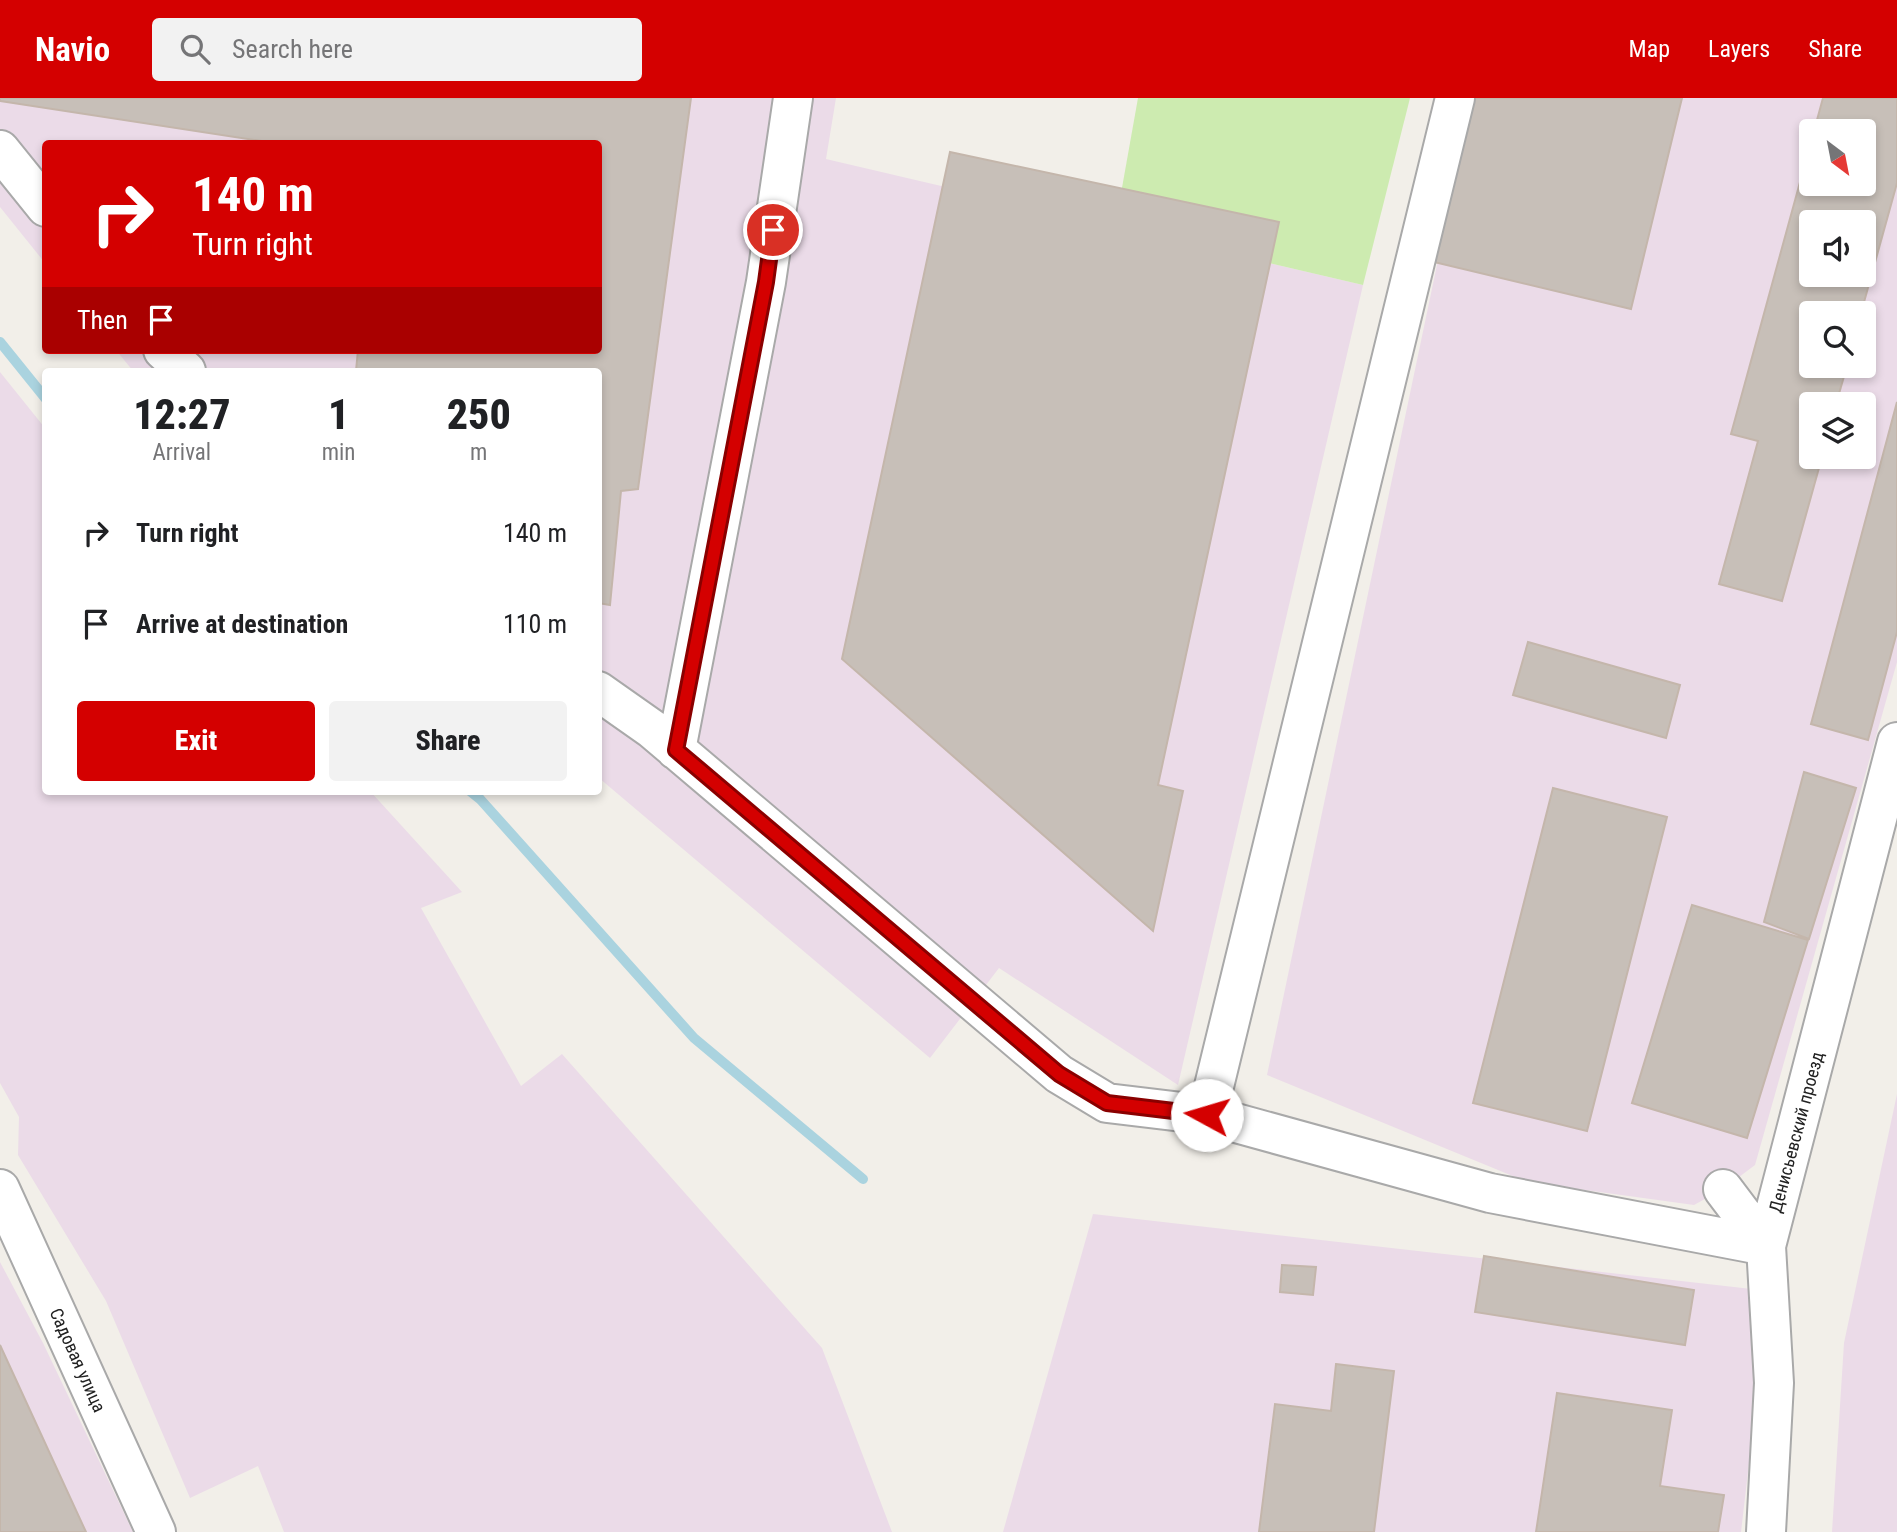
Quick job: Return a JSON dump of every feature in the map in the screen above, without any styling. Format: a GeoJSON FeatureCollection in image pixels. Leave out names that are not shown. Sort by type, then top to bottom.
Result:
{"type":"FeatureCollection","features":[{"type":"Feature","properties":{"kind":"street"},"geometry":{"type":"LineString","coordinates":[[676,750],[766,282],[793,98]]}},
{"type":"Feature","properties":{"kind":"street"},"geometry":{"type":"LineString","coordinates":[[1207,1115],[1455,98]]}},
{"type":"Feature","properties":{"kind":"street"},"geometry":{"type":"LineString","coordinates":[[0,150],[42,202]]}},
{"type":"Feature","properties":{"kind":"street"},"geometry":{"type":"LineString","coordinates":[[167,354],[183,368]]}},
{"type":"Feature","properties":{"kind":"street"},"geometry":{"type":"LineString","coordinates":[[602,694],[676,750],[1059,1074],[1107,1103],[1207,1115],[1490,1194],[1766,1246]]}},
{"type":"Feature","properties":{"kind":"street","name":"Денисьевский проезд"},"geometry":{"type":"LineString","coordinates":[[1766,1532],[1774,1383],[1766,1246],[1897,741]]}},
{"type":"Feature","properties":{"kind":"street","name":"Садовая улица"},"geometry":{"type":"LineString","coordinates":[[0,1189],[156,1532]]}},
{"type":"Feature","properties":{"kind":"street"},"geometry":{"type":"LineString","coordinates":[[1723,1189],[1766,1246]]}},
{"type":"Feature","properties":{"kind":"shaded area"},"geometry":{"type":"Polygon","coordinates":[[[0,98],[836,98],[826,159],[1363,285],[1178,1085],[999,968],[930,1058],[602,781],[602,368],[131,368],[119,354],[602,354],[602,140],[42,140],[42,259],[0,207],[0,98]]]}},
{"type":"Feature","properties":{"kind":"shaded area"},"geometry":{"type":"Polygon","coordinates":[[[1472,98],[1897,98],[1897,662],[1755,1165],[1723,1189],[1694,1205],[1527,1182],[1267,1075],[1472,98]]]}},
{"type":"Feature","properties":{"kind":"shaded area"},"geometry":{"type":"Polygon","coordinates":[[[0,372],[42,424],[42,795],[374,795],[462,892],[421,908],[521,1086],[562,1054],[822,1348],[892,1532],[284,1532],[258,1466],[190,1498],[106,1301],[18,1155],[19,1117],[0,1083],[0,372]]]}},
{"type":"Feature","properties":{"kind":"shaded area"},"geometry":{"type":"Polygon","coordinates":[[[1897,1094],[1897,1532],[1832,1532],[1844,1343],[1897,1094]]]}},
{"type":"Feature","properties":{"kind":"shaded area"},"geometry":{"type":"Polygon","coordinates":[[[1093,1214],[1769,1291],[1741,1532],[1003,1532],[1093,1214]]]}},
{"type":"Feature","properties":{"kind":"shaded area"},"geometry":{"type":"Polygon","coordinates":[[[0,1262],[43,1343],[133,1532],[0,1532],[0,1262]]]}},
{"type":"Feature","properties":{"kind":"green space"},"geometry":{"type":"Polygon","coordinates":[[[1138,98],[1410,98],[1363,285],[1115,227],[1138,98]]]}},
{"type":"Feature","properties":{"kind":"building"},"geometry":{"type":"Polygon","coordinates":[[[0,98],[691,98],[638,489],[621,491],[610,605],[602,604],[602,368],[356,368],[358,354],[602,354],[602,140],[255,140],[0,101],[0,98]]]}},
{"type":"Feature","properties":{"kind":"building"},"geometry":{"type":"Polygon","coordinates":[[[1473,98],[1682,98],[1631,309],[1434,262],[1473,98]]]}},
{"type":"Feature","properties":{"kind":"building"},"geometry":{"type":"Polygon","coordinates":[[[1823,98],[1897,98],[1897,183],[1876,259],[1876,210],[1799,210],[1799,287],[1868,287],[1864,301],[1799,301],[1799,378],[1844,378],[1839,392],[1799,392],[1799,469],[1819,469],[1782,601],[1719,584],[1758,441],[1731,434],[1799,186],[1799,196],[1876,196],[1876,119],[1817,119],[1823,98]]]}},
{"type":"Feature","properties":{"kind":"building"},"geometry":{"type":"Polygon","coordinates":[[[950,152],[1279,222],[1158,785],[1183,791],[1153,931],[842,659],[950,152]]]}},
{"type":"Feature","properties":{"kind":"building"},"geometry":{"type":"Polygon","coordinates":[[[1897,402],[1897,632],[1868,740],[1811,724],[1897,402]]]}},
{"type":"Feature","properties":{"kind":"building"},"geometry":{"type":"Polygon","coordinates":[[[1528,642],[1680,685],[1666,738],[1513,695],[1528,642]]]}},
{"type":"Feature","properties":{"kind":"building"},"geometry":{"type":"Polygon","coordinates":[[[1804,772],[1856,788],[1809,939],[1764,922],[1804,772]]]}},
{"type":"Feature","properties":{"kind":"building"},"geometry":{"type":"Polygon","coordinates":[[[1553,788],[1667,817],[1587,1131],[1473,1103],[1553,788]]]}},
{"type":"Feature","properties":{"kind":"building"},"geometry":{"type":"Polygon","coordinates":[[[1692,905],[1808,940],[1747,1138],[1632,1103],[1692,905]]]}},
{"type":"Feature","properties":{"kind":"building"},"geometry":{"type":"Polygon","coordinates":[[[1484,1256],[1694,1290],[1685,1345],[1475,1312],[1484,1256]]]}},
{"type":"Feature","properties":{"kind":"building"},"geometry":{"type":"Polygon","coordinates":[[[1282,1265],[1316,1267],[1313,1295],[1280,1292],[1282,1265]]]}},
{"type":"Feature","properties":{"kind":"building"},"geometry":{"type":"Polygon","coordinates":[[[0,1345],[86,1532],[0,1532],[0,1345]]]}},
{"type":"Feature","properties":{"kind":"building"},"geometry":{"type":"Polygon","coordinates":[[[1336,1364],[1394,1371],[1374,1532],[1259,1532],[1275,1404],[1331,1411],[1336,1364]]]}},
{"type":"Feature","properties":{"kind":"building"},"geometry":{"type":"Polygon","coordinates":[[[1557,1393],[1672,1410],[1660,1486],[1724,1495],[1718,1532],[1536,1532],[1557,1393]]]}},
{"type":"Feature","properties":{"kind":"waterway"},"geometry":{"type":"LineString","coordinates":[[0,342],[42,394]]}},
{"type":"Feature","properties":{"kind":"waterway"},"geometry":{"type":"LineString","coordinates":[[475,795],[694,1038],[863,1179]]}},
{"type":"Feature","properties":{"kind":"route"},"geometry":{"type":"LineString","coordinates":[[773,230],[766,282],[676,750],[1059,1074],[1107,1103],[1207,1115]]}}]}
